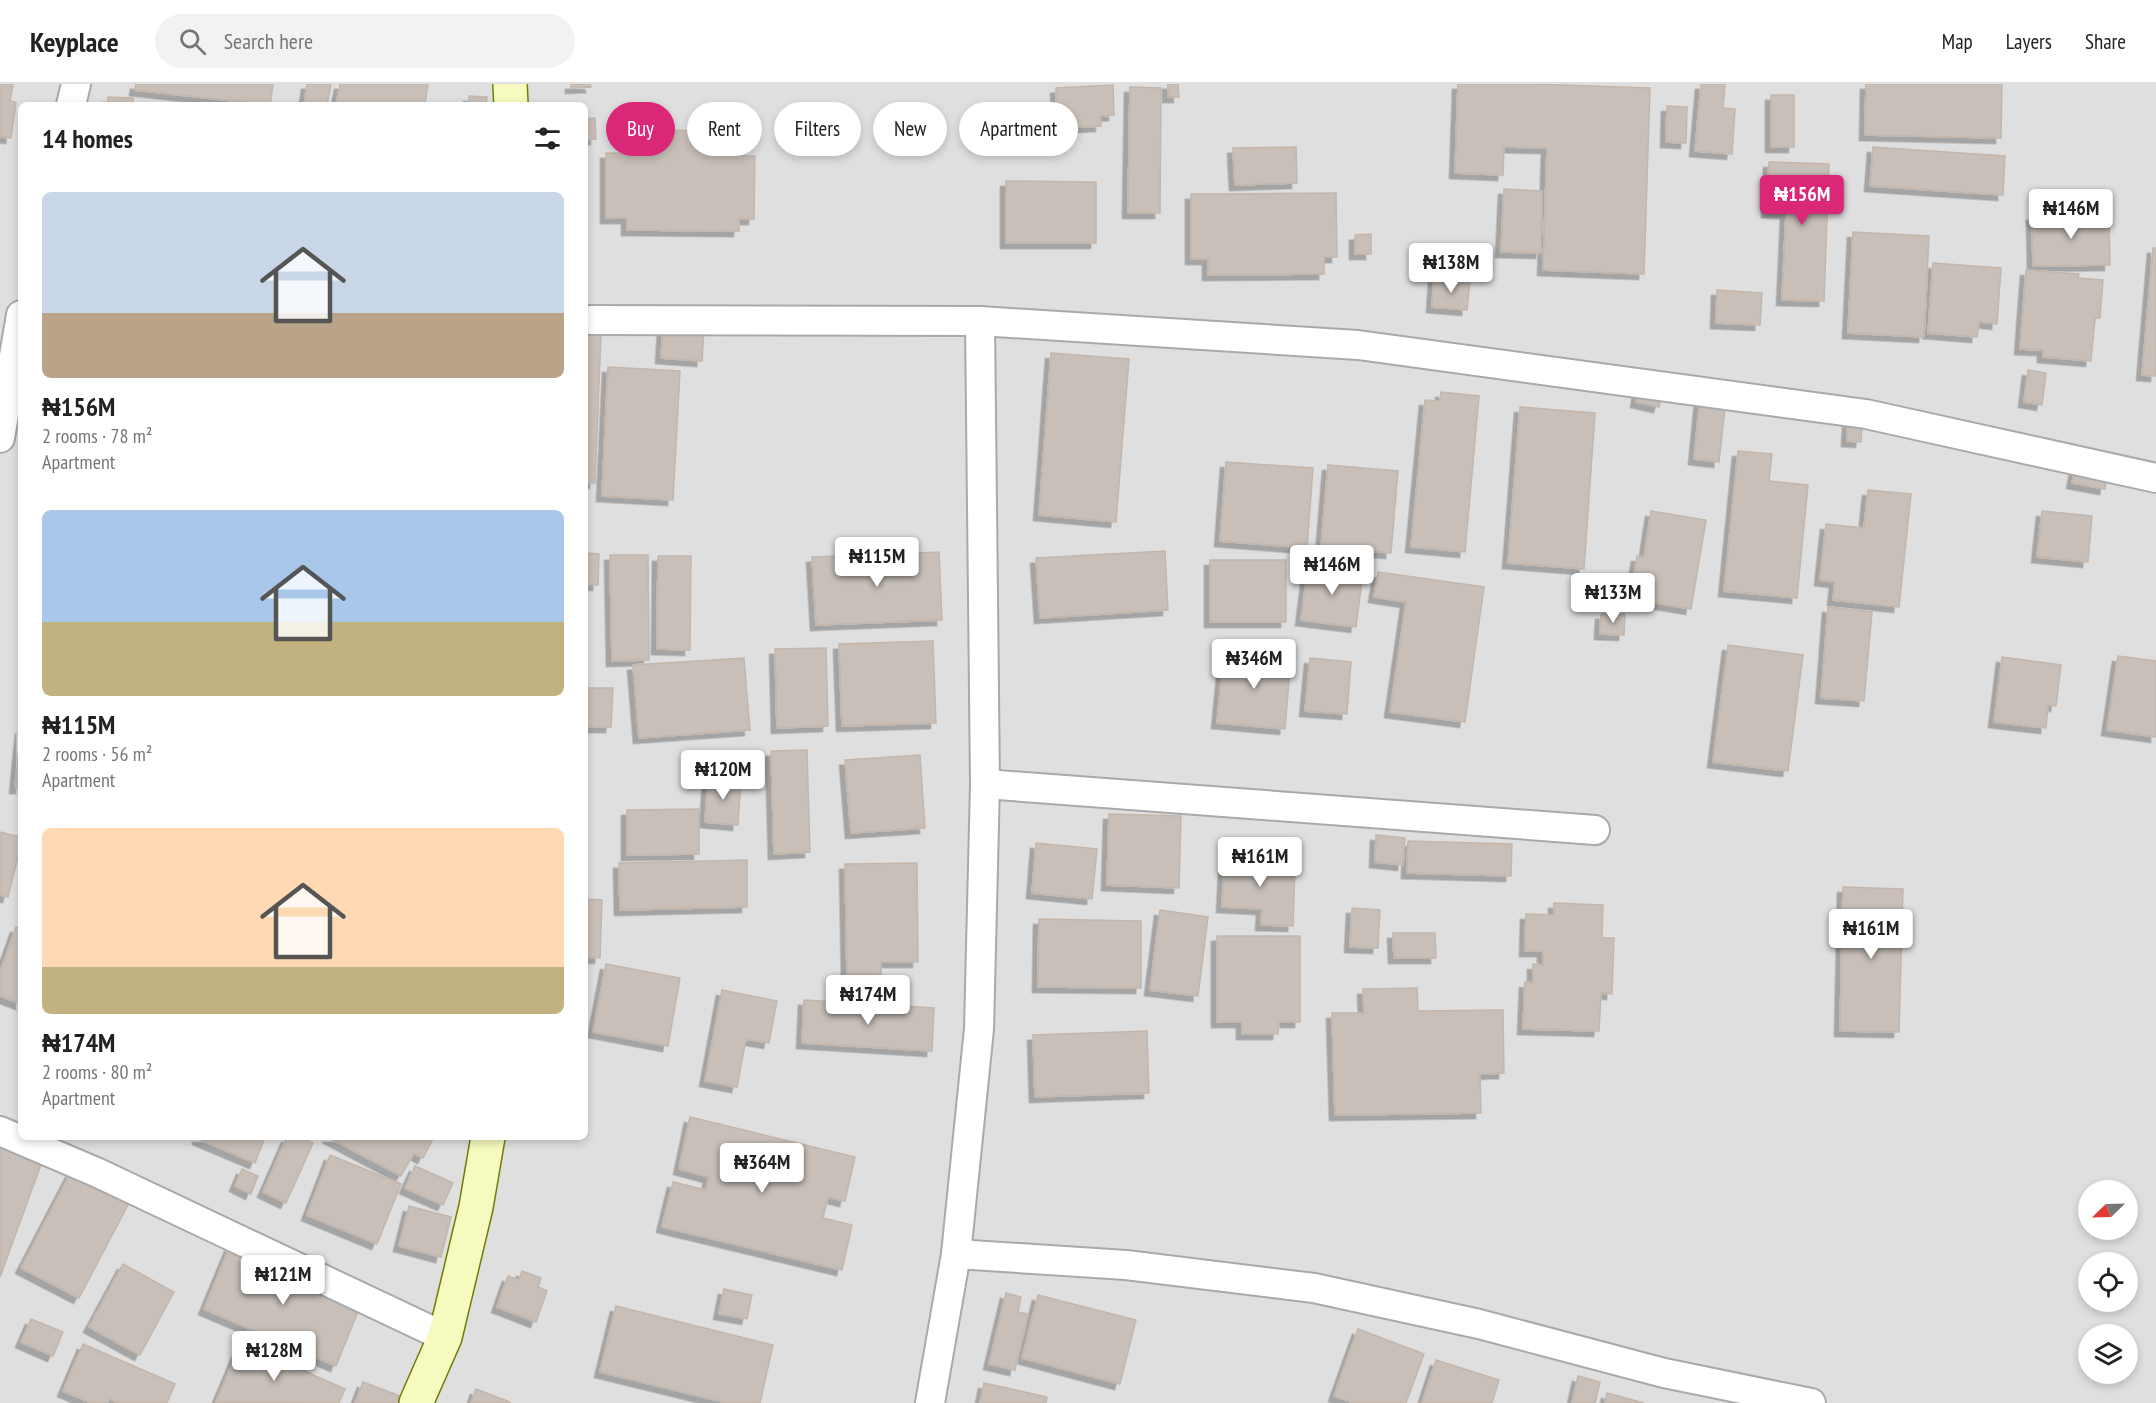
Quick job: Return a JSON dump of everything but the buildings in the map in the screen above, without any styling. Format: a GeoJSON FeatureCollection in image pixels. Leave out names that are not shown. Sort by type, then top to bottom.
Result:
{"type":"FeatureCollection","features":[{"type":"Feature","properties":{"kind":"street"},"geometry":{"type":"LineString","coordinates":[[72,102],[76,84]]}},
{"type":"Feature","properties":{"kind":"street"},"geometry":{"type":"LineString","coordinates":[[510,84],[511,102]]}},
{"type":"Feature","properties":{"kind":"street"},"geometry":{"type":"LineString","coordinates":[[588,320],[980,321],[1370,346],[1866,414],[2156,478]]}},
{"type":"Feature","properties":{"kind":"street"},"geometry":{"type":"LineString","coordinates":[[930,1403],[956,1254],[979,1029],[985,784],[980,321]]}},
{"type":"Feature","properties":{"kind":"street"},"geometry":{"type":"LineString","coordinates":[[0,438],[18,333]]}},
{"type":"Feature","properties":{"kind":"street"},"geometry":{"type":"LineString","coordinates":[[985,784],[1595,830]]}},
{"type":"Feature","properties":{"kind":"street"},"geometry":{"type":"LineString","coordinates":[[0,1131],[18,1139]]}},
{"type":"Feature","properties":{"kind":"street"},"geometry":{"type":"LineString","coordinates":[[21,1140],[96,1172],[445,1336]]}},
{"type":"Feature","properties":{"kind":"street"},"geometry":{"type":"LineString","coordinates":[[416,1403],[445,1336],[476,1207],[487,1140]]}},
{"type":"Feature","properties":{"kind":"street"},"geometry":{"type":"LineString","coordinates":[[956,1254],[1126,1264],[1314,1288],[1479,1324],[1664,1373],[1811,1403]]}},
{"type":"Feature","properties":{"kind":"shaded area"},"geometry":{"type":"Polygon","coordinates":[[[0,84],[2156,84],[2156,1403],[0,1403],[0,84]]]}}]}
